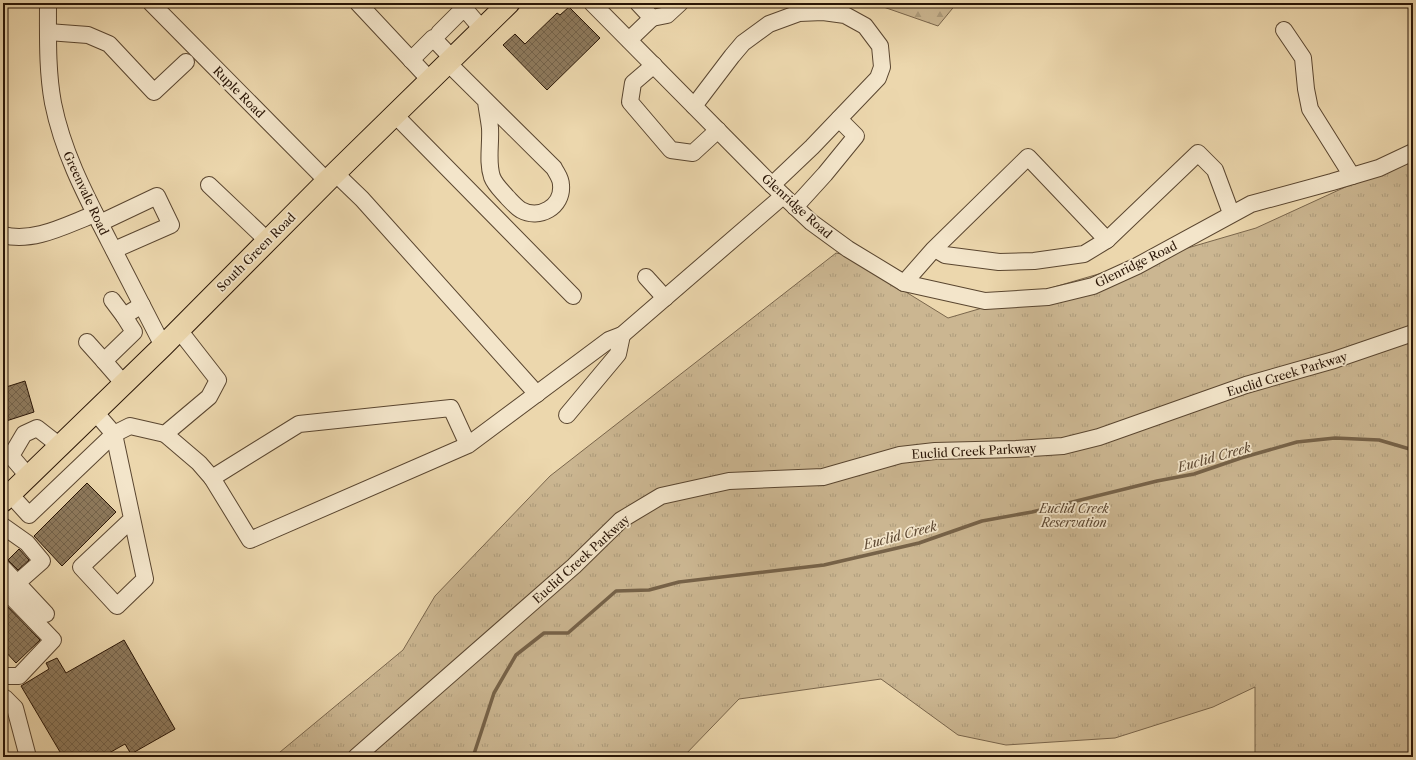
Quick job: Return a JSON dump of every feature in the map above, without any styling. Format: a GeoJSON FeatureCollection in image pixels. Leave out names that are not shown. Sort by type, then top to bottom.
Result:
{"type":"FeatureCollection","features":[{"type":"Feature","properties":{"kind":"main road","name":"South Green Road"},"geometry":{"type":"LineString","coordinates":[[6,497],[163,346],[507,3]]}},
{"type":"Feature","properties":{"kind":"street","name":"Greenvale Road"},"geometry":{"type":"LineString","coordinates":[[48,3],[50,80],[59,128],[66,151],[78,182],[163,346]]}},
{"type":"Feature","properties":{"kind":"street","name":"Ruple Road"},"geometry":{"type":"LineString","coordinates":[[151,3],[331,177],[362,199],[537,394]]}},
{"type":"Feature","properties":{"kind":"street"},"geometry":{"type":"LineString","coordinates":[[358,3],[430,80]]}},
{"type":"Feature","properties":{"kind":"street","name":"Glenridge Road"},"geometry":{"type":"LineString","coordinates":[[592,3],[811,222],[848,250],[904,282],[985,301],[1048,297],[1093,286],[1131,269],[1231,213],[1251,204],[1379,168],[1413,152]]}},
{"type":"Feature","properties":{"kind":"street"},"geometry":{"type":"LineString","coordinates":[[638,3],[652,18]]}},
{"type":"Feature","properties":{"kind":"street"},"geometry":{"type":"LineString","coordinates":[[629,40],[652,18],[667,15],[680,3]]}},
{"type":"Feature","properties":{"kind":"street"},"geometry":{"type":"LineString","coordinates":[[439,33],[466,6],[482,29]]}},
{"type":"Feature","properties":{"kind":"street"},"geometry":{"type":"LineString","coordinates":[[6,497],[29,515],[114,434],[130,426],[165,434],[199,463],[212,478],[250,540],[468,445],[609,340],[622,335],[665,298],[778,190],[839,119],[878,78],[882,66],[880,46],[865,26],[845,15],[823,12],[799,14],[769,24],[743,43],[694,106]]}},
{"type":"Feature","properties":{"kind":"street"},"geometry":{"type":"LineString","coordinates":[[1284,30],[1303,58],[1306,89],[1310,109],[1352,176]]}},
{"type":"Feature","properties":{"kind":"street"},"geometry":{"type":"LineString","coordinates":[[48,32],[88,35],[109,44],[154,92],[186,62]]}},
{"type":"Feature","properties":{"kind":"street"},"geometry":{"type":"LineString","coordinates":[[411,60],[433,38],[486,101],[554,168],[559,177],[561,186],[560,196],[549,210],[540,214],[529,213],[520,209],[498,187],[493,178],[490,165],[490,129],[486,101]]}},
{"type":"Feature","properties":{"kind":"street"},"geometry":{"type":"LineString","coordinates":[[654,65],[633,83],[630,102],[671,150],[693,153],[718,130]]}},
{"type":"Feature","properties":{"kind":"street"},"geometry":{"type":"LineString","coordinates":[[395,115],[573,296]]}},
{"type":"Feature","properties":{"kind":"street"},"geometry":{"type":"LineString","coordinates":[[795,207],[825,174],[856,136],[839,119]]}},
{"type":"Feature","properties":{"kind":"street"},"geometry":{"type":"LineString","coordinates":[[935,249],[945,255],[999,262],[1034,261],[1084,254],[1106,240],[1198,153],[1216,170],[1231,213]]}},
{"type":"Feature","properties":{"kind":"street"},"geometry":{"type":"LineString","coordinates":[[904,282],[935,249],[1028,157],[1079,209],[1106,240]]}},
{"type":"Feature","properties":{"kind":"street"},"geometry":{"type":"LineString","coordinates":[[210,185],[268,241]]}},
{"type":"Feature","properties":{"kind":"street"},"geometry":{"type":"LineString","coordinates":[[3,235],[14,238],[44,234],[97,219],[157,196],[171,224],[114,250]]}},
{"type":"Feature","properties":{"kind":"street"},"geometry":{"type":"LineString","coordinates":[[646,277],[665,298]]}},
{"type":"Feature","properties":{"kind":"street"},"geometry":{"type":"LineString","coordinates":[[104,361],[134,332],[112,300]]}},
{"type":"Feature","properties":{"kind":"street"},"geometry":{"type":"LineString","coordinates":[[124,316],[142,304]]}},
{"type":"Feature","properties":{"kind":"street"},"geometry":{"type":"LineString","coordinates":[[165,434],[209,396],[218,380],[179,330]]}},
{"type":"Feature","properties":{"kind":"street","name":"Euclid Creek Parkway"},"geometry":{"type":"LineString","coordinates":[[356,757],[574,566],[622,520],[661,496],[729,481],[823,477],[900,456],[935,451],[1063,446],[1099,437],[1246,385],[1334,360],[1413,333]]}},
{"type":"Feature","properties":{"kind":"street"},"geometry":{"type":"LineString","coordinates":[[567,415],[618,354],[622,335]]}},
{"type":"Feature","properties":{"kind":"street"},"geometry":{"type":"LineString","coordinates":[[87,342],[124,384]]}},
{"type":"Feature","properties":{"kind":"street"},"geometry":{"type":"LineString","coordinates":[[212,478],[299,424],[451,408],[468,445]]}},
{"type":"Feature","properties":{"kind":"street"},"geometry":{"type":"LineString","coordinates":[[95,412],[114,434],[145,579],[117,606],[81,567],[132,519]]}},
{"type":"Feature","properties":{"kind":"street"},"geometry":{"type":"LineString","coordinates":[[28,476],[11,456],[24,434],[37,428],[60,446]]}},
{"type":"Feature","properties":{"kind":"street"},"geometry":{"type":"LineString","coordinates":[[3,526],[27,542],[42,561],[10,586]]}},
{"type":"Feature","properties":{"kind":"street"},"geometry":{"type":"LineString","coordinates":[[3,568],[10,586],[53,640],[19,676],[3,676]]}},
{"type":"Feature","properties":{"kind":"street"},"geometry":{"type":"LineString","coordinates":[[10,586],[46,614]]}},
{"type":"Feature","properties":{"kind":"street"},"geometry":{"type":"LineString","coordinates":[[3,698],[5,698],[15,708],[28,757]]}},
{"type":"Feature","properties":{"kind":"green space"},"geometry":{"type":"Polygon","coordinates":[[[872,3],[957,3],[938,26],[872,3]]]}},
{"type":"Feature","properties":{"kind":"green space","name":"Euclid Creek Reservation"},"geometry":{"type":"Polygon","coordinates":[[[1413,156],[1413,757],[1255,757],[1255,687],[1213,707],[1115,738],[1006,745],[958,735],[881,679],[739,699],[683,757],[274,757],[403,650],[435,596],[550,476],[836,253],[846,255],[948,318],[1256,228],[1413,156]]]}},
{"type":"Feature","properties":{"kind":"building"},"geometry":{"type":"Polygon","coordinates":[[[569,7],[600,38],[547,90],[503,45],[515,34],[525,44],[557,13],[560,15],[569,7]]]}},
{"type":"Feature","properties":{"kind":"building"},"geometry":{"type":"Polygon","coordinates":[[[25,381],[34,412],[3,422],[3,388],[25,381]]]}},
{"type":"Feature","properties":{"kind":"building"},"geometry":{"type":"Polygon","coordinates":[[[87,483],[116,512],[62,566],[34,536],[87,483]]]}},
{"type":"Feature","properties":{"kind":"building"},"geometry":{"type":"Polygon","coordinates":[[[19,549],[29,560],[18,570],[8,560],[19,549]]]}},
{"type":"Feature","properties":{"kind":"building"},"geometry":{"type":"Polygon","coordinates":[[[3,602],[40,640],[16,663],[3,649],[3,602]]]}},
{"type":"Feature","properties":{"kind":"building"},"geometry":{"type":"Polygon","coordinates":[[[124,640],[175,729],[131,754],[125,744],[102,757],[63,757],[21,686],[49,669],[46,663],[57,658],[66,673],[124,640]]]}},
{"type":"Feature","properties":{"kind":"waterway","name":"Euclid Creek"},"geometry":{"type":"LineString","coordinates":[[473,757],[494,693],[516,655],[544,633],[568,633],[616,591],[649,590],[679,582],[824,565],[919,543],[982,521],[1032,512],[1157,481],[1194,474],[1241,458],[1297,442],[1335,438],[1379,440],[1413,450]]}}]}
